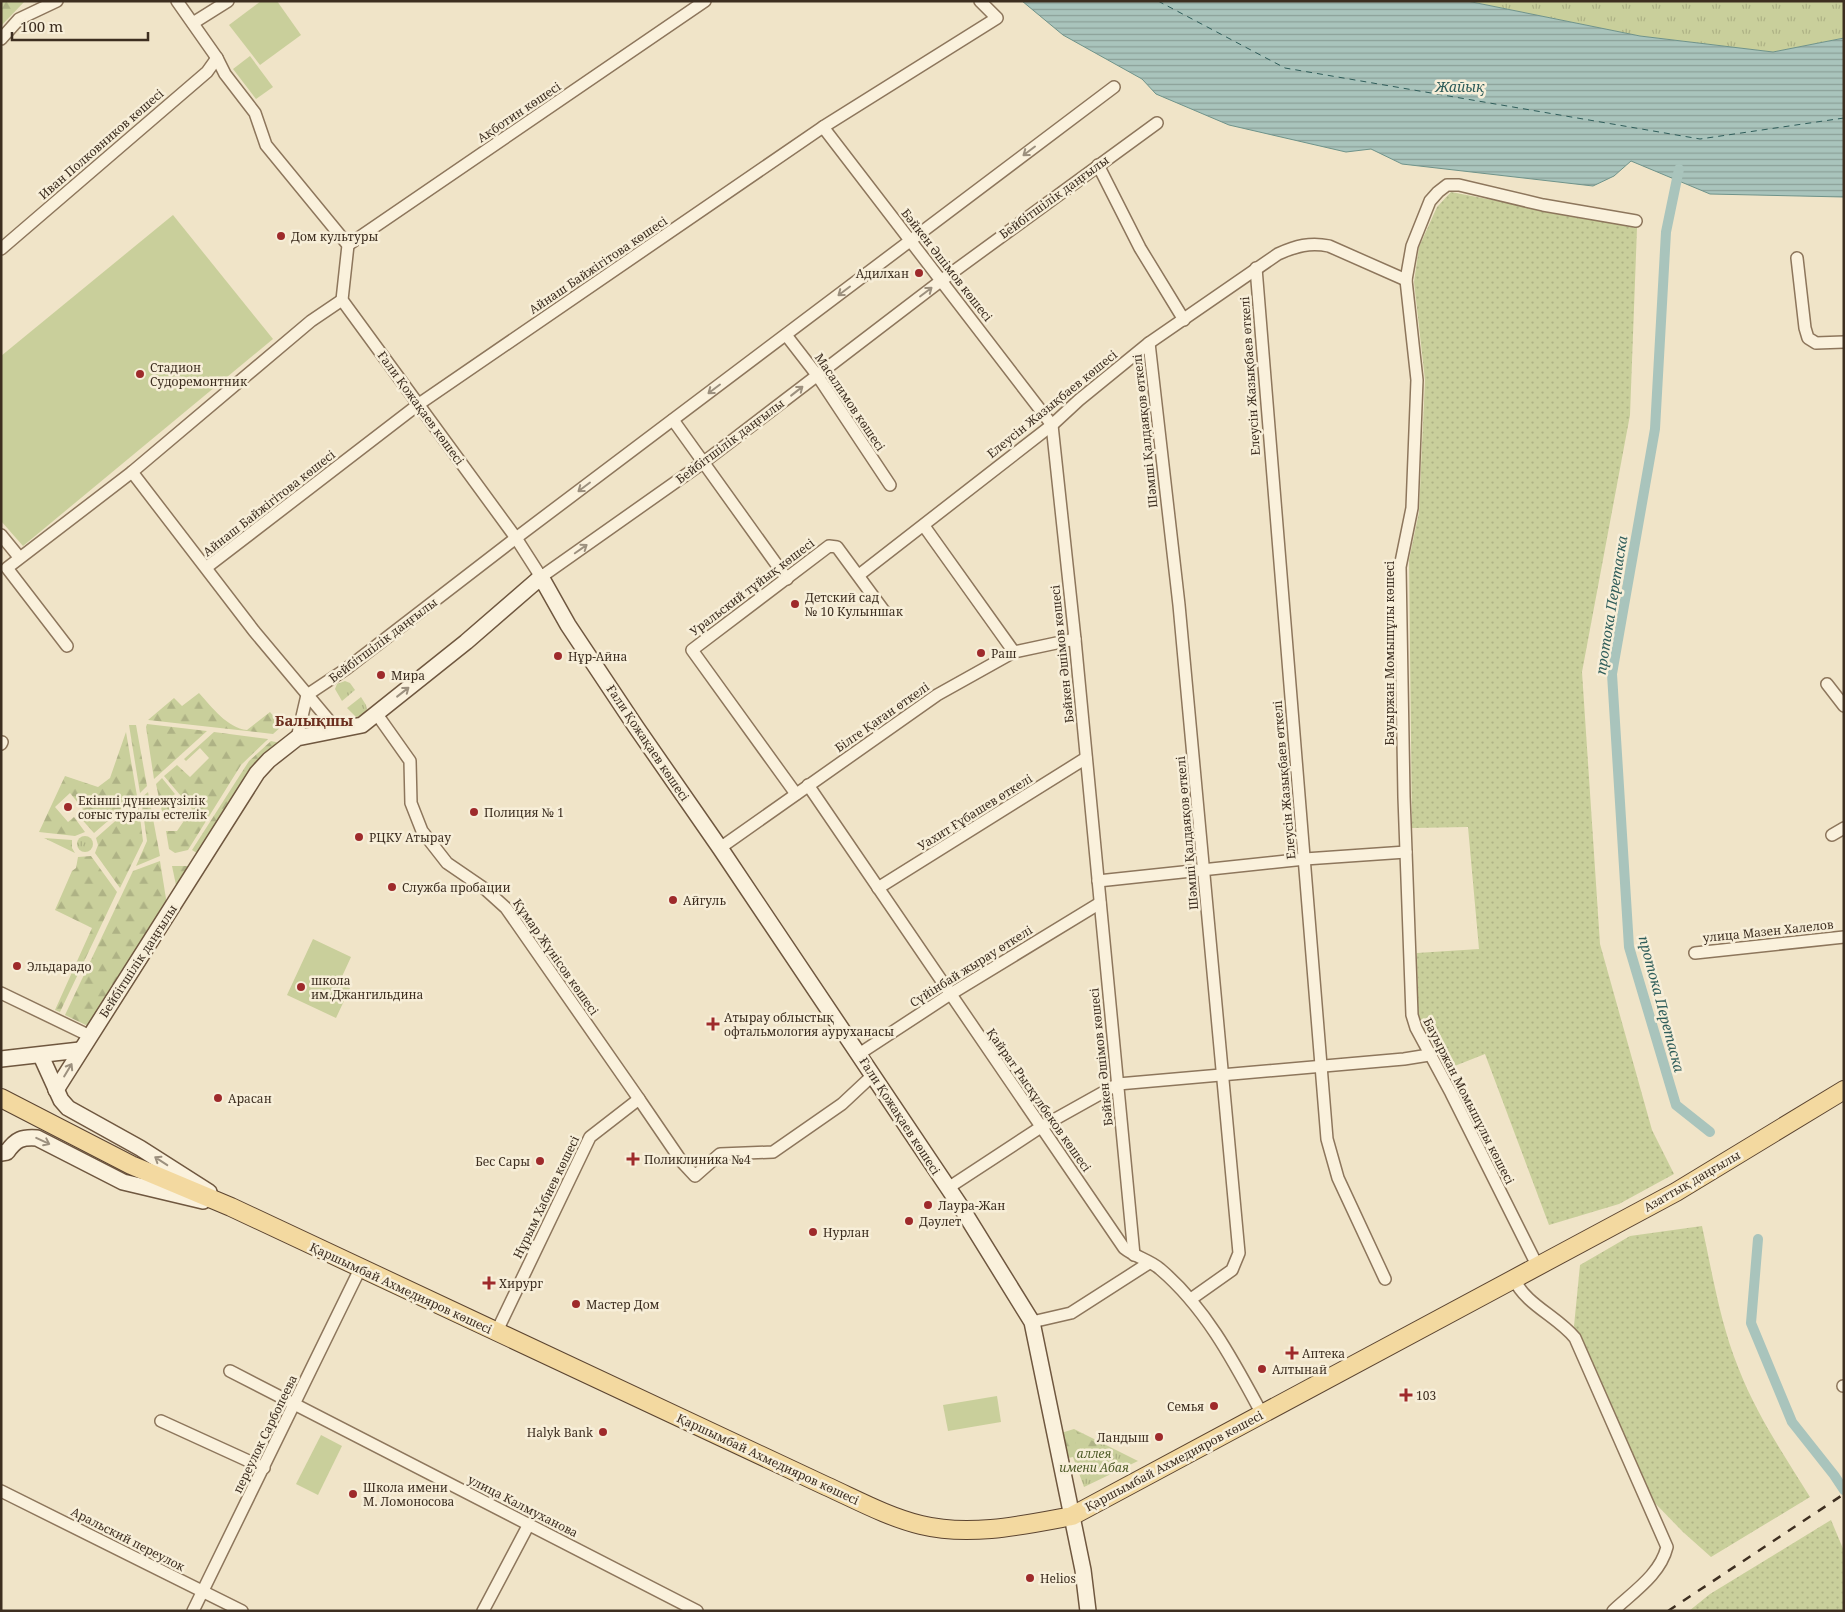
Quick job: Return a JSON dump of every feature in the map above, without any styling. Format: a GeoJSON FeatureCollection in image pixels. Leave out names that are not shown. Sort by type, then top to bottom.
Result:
{"type":"FeatureCollection","features":[{"type":"Feature","properties":{"kind":"main road","name":"Азаттық даңғылы"},"geometry":{"type":"LineString","coordinates":[[1538,1267],[1676,1192],[1844,1090]]}},
{"type":"Feature","properties":{"kind":"main road","name":"Қаршымбай Ахмедияров көшесі"},"geometry":{"type":"LineString","coordinates":[[1,1098],[131,1165],[231,1207],[496,1333],[826,1486],[891,1515],[922,1525],[958,1530],[1018,1526],[1072,1516],[1538,1267]]}},
{"type":"Feature","properties":{"kind":"street"},"geometry":{"type":"LineString","coordinates":[[1,39],[19,19],[57,1]]}},
{"type":"Feature","properties":{"kind":"street"},"geometry":{"type":"LineString","coordinates":[[67,646],[7,568],[132,472],[311,321],[342,300],[348,245],[266,144],[257,118],[225,74],[217,58],[177,1]]}},
{"type":"Feature","properties":{"kind":"street"},"geometry":{"type":"LineString","coordinates":[[193,23],[228,1]]}},
{"type":"Feature","properties":{"kind":"street","name":"Ақботин көшесі"},"geometry":{"type":"LineString","coordinates":[[348,245],[705,1]]}},
{"type":"Feature","properties":{"kind":"street","name":"Айнаш Байжігітова көшесі"},"geometry":{"type":"LineString","coordinates":[[207,567],[419,404],[823,127],[997,18],[980,1]]}},
{"type":"Feature","properties":{"kind":"street","name":"Иван Полковников көшесі"},"geometry":{"type":"LineString","coordinates":[[1,249],[206,72],[217,58]]}},
{"type":"Feature","properties":{"kind":"street","name":"Бейбітшілік даңғылы"},"geometry":{"type":"LineString","coordinates":[[307,695],[346,670],[516,538],[1114,87]]}},
{"type":"Feature","properties":{"kind":"street","name":"Бейбітшілік даңғылы"},"geometry":{"type":"LineString","coordinates":[[56,1090],[257,773],[269,760],[297,738],[362,725],[459,648],[541,577],[704,462],[942,280],[1156,123]]}},
{"type":"Feature","properties":{"kind":"street","name":"Бәйкен Әшімов көшесі"},"geometry":{"type":"LineString","coordinates":[[823,127],[1052,425],[1075,639],[1134,1255]]}},
{"type":"Feature","properties":{"kind":"street"},"geometry":{"type":"LineString","coordinates":[[1098,165],[1140,248],[1184,320]]}},
{"type":"Feature","properties":{"kind":"street","name":"Бауыржан Момышұлы көшесі"},"geometry":{"type":"LineString","coordinates":[[1538,1267],[1451,1093],[1429,1055],[1412,1015],[1406,852],[1400,567],[1412,508],[1417,380],[1406,280],[1412,246],[1430,201],[1447,185],[1459,185],[1543,205],[1636,221]]}},
{"type":"Feature","properties":{"kind":"street","name":"Елеусін Жазықбаев көшесі"},"geometry":{"type":"LineString","coordinates":[[859,576],[1052,425],[1079,400],[1149,343],[1256,268],[1290,248],[1316,244],[1329,246],[1406,280]]}},
{"type":"Feature","properties":{"kind":"street"},"geometry":{"type":"LineString","coordinates":[[1797,258],[1805,328],[1808,338],[1816,343],[1844,342]]}},
{"type":"Feature","properties":{"kind":"street","name":"Елеусін Жазықбаев өткелі"},"geometry":{"type":"LineString","coordinates":[[1256,268],[1327,1139],[1338,1178],[1384,1279]]}},
{"type":"Feature","properties":{"kind":"street","name":"Ғали Қожақаев көшесі"},"geometry":{"type":"LineString","coordinates":[[342,300],[516,538],[568,625],[859,1054],[948,1188],[1032,1322],[1054,1439],[1072,1516],[1088,1611]]}},
{"type":"Feature","properties":{"kind":"street","name":"Масалимов көшесі"},"geometry":{"type":"LineString","coordinates":[[786,335],[817,376],[890,485]]}},
{"type":"Feature","properties":{"kind":"street","name":"Шәмші Қалдаяқов өткелі"},"geometry":{"type":"LineString","coordinates":[[1149,343],[1178,596],[1239,1253],[1232,1270],[1191,1299]]}},
{"type":"Feature","properties":{"kind":"street"},"geometry":{"type":"LineString","coordinates":[[673,420],[786,579]]}},
{"type":"Feature","properties":{"kind":"street","name":"Айнаш Байжігітова көшесі"},"geometry":{"type":"LineString","coordinates":[[132,472],[207,567],[254,631],[337,730]]}},
{"type":"Feature","properties":{"kind":"street"},"geometry":{"type":"LineString","coordinates":[[924,526],[1014,652]]}},
{"type":"Feature","properties":{"kind":"street"},"geometry":{"type":"LineString","coordinates":[[1,535],[19,557]]}},
{"type":"Feature","properties":{"kind":"street","name":"Уральский тұйық көшесі"},"geometry":{"type":"LineString","coordinates":[[796,794],[692,650],[829,546],[833,545],[837,547],[884,611]]}},
{"type":"Feature","properties":{"kind":"street","name":"Білге Қаған өткелі"},"geometry":{"type":"LineString","coordinates":[[720,848],[937,695],[1014,652],[1075,639]]}},
{"type":"Feature","properties":{"kind":"street"},"geometry":{"type":"LineString","coordinates":[[1827,684],[1844,706]]}},
{"type":"Feature","properties":{"kind":"street"},"geometry":{"type":"LineString","coordinates":[[297,738],[307,695]]}},
{"type":"Feature","properties":{"kind":"street","name":"Құмар Жүнісов көшесі"},"geometry":{"type":"LineString","coordinates":[[376,713],[410,761],[411,803],[422,831],[448,862],[485,889],[506,908],[639,1099]]}},
{"type":"Feature","properties":{"kind":"street","name":"Уахит Ғұбашев өткелі"},"geometry":{"type":"LineString","coordinates":[[878,888],[1086,758]]}},
{"type":"Feature","properties":{"kind":"street","name":"Қайрат Рысқұлбеков көшесі"},"geometry":{"type":"LineString","coordinates":[[808,785],[1124,1248],[1161,1270],[1191,1299],[1232,1358],[1262,1414]]}},
{"type":"Feature","properties":{"kind":"street"},"geometry":{"type":"LineString","coordinates":[[1832,836],[1844,828]]}},
{"type":"Feature","properties":{"kind":"street"},"geometry":{"type":"LineString","coordinates":[[1098,882],[1304,859],[1406,852]]}},
{"type":"Feature","properties":{"kind":"street","name":"Сүйінбай жырау өткелі"},"geometry":{"type":"LineString","coordinates":[[859,1054],[950,994],[1100,903]]}},
{"type":"Feature","properties":{"kind":"street","name":"улица Мазен Халелов"},"geometry":{"type":"LineString","coordinates":[[1695,953],[1844,937]]}},
{"type":"Feature","properties":{"kind":"street"},"geometry":{"type":"LineString","coordinates":[[1,993],[90,1036]]}},
{"type":"Feature","properties":{"kind":"street"},"geometry":{"type":"LineString","coordinates":[[1,1059],[41,1056],[80,1050]]}},
{"type":"Feature","properties":{"kind":"street"},"geometry":{"type":"LineString","coordinates":[[948,1188],[1041,1127],[1118,1084],[1429,1055]]}},
{"type":"Feature","properties":{"kind":"street"},"geometry":{"type":"LineString","coordinates":[[41,1056],[56,1090],[68,1108],[155,1157],[231,1207]]}},
{"type":"Feature","properties":{"kind":"street"},"geometry":{"type":"LineString","coordinates":[[639,1099],[682,1162],[694,1176],[720,1154],[773,1152],[842,1104],[873,1076]]}},
{"type":"Feature","properties":{"kind":"street","name":"Нұрым Хабиев көшесі"},"geometry":{"type":"LineString","coordinates":[[496,1333],[590,1137],[639,1099]]}},
{"type":"Feature","properties":{"kind":"street"},"geometry":{"type":"LineString","coordinates":[[1,1153],[8,1152],[15,1142],[24,1137],[37,1138],[123,1182],[231,1207]]}},
{"type":"Feature","properties":{"kind":"street"},"geometry":{"type":"LineString","coordinates":[[1032,1322],[1071,1313],[1148,1263]]}},
{"type":"Feature","properties":{"kind":"street","name":"переулок Сарбопеева"},"geometry":{"type":"LineString","coordinates":[[192,1611],[264,1468],[360,1269]]}},
{"type":"Feature","properties":{"kind":"street"},"geometry":{"type":"LineString","coordinates":[[1514,1280],[1521,1293],[1564,1325],[1575,1338],[1667,1547],[1664,1560],[1655,1572],[1613,1611]]}},
{"type":"Feature","properties":{"kind":"street","name":"улица Калмуханова"},"geometry":{"type":"LineString","coordinates":[[230,1371],[698,1611]]}},
{"type":"Feature","properties":{"kind":"street"},"geometry":{"type":"LineString","coordinates":[[161,1421],[264,1468]]}},
{"type":"Feature","properties":{"kind":"street","name":"Аральский переулок"},"geometry":{"type":"LineString","coordinates":[[1,1491],[242,1611]]}},
{"type":"Feature","properties":{"kind":"street"},"geometry":{"type":"LineString","coordinates":[[483,1611],[529,1524]]}},
{"type":"Feature","properties":{"kind":"green space"},"geometry":{"type":"Polygon","coordinates":[[[1,1],[25,1],[1,26],[1,1]]]}},
{"type":"Feature","properties":{"kind":"green space"},"geometry":{"type":"Polygon","coordinates":[[[261,1],[277,1],[301,35],[260,65],[229,25],[261,1]]]}},
{"type":"Feature","properties":{"kind":"green space"},"geometry":{"type":"Polygon","coordinates":[[[1467,1],[1844,1],[1844,38],[1773,52],[1640,36],[1467,1]]]}},
{"type":"Feature","properties":{"kind":"green space"},"geometry":{"type":"Polygon","coordinates":[[[250,56],[273,87],[256,99],[233,69],[250,56]]]}},
{"type":"Feature","properties":{"kind":"green space"},"geometry":{"type":"Polygon","coordinates":[[[1451,192],[1637,228],[1630,415],[1582,672],[1600,944],[1652,1130],[1674,1174],[1619,1204],[1549,1225],[1485,1054],[1447,1069],[1418,1018],[1417,953],[1479,949],[1468,827],[1412,828],[1409,560],[1419,512],[1425,380],[1414,282],[1419,247],[1437,207],[1451,192]]]}},
{"type":"Feature","properties":{"kind":"green space","name":"Стадион Судоремонтник"},"geometry":{"type":"Polygon","coordinates":[[[173,215],[273,339],[23,546],[1,521],[1,356],[173,215]]]}},
{"type":"Feature","properties":{"kind":"green space"},"geometry":{"type":"Polygon","coordinates":[[[345,681],[350,683],[355,690],[342,701],[335,689],[337,684],[345,681]]]}},
{"type":"Feature","properties":{"kind":"green space"},"geometry":{"type":"Polygon","coordinates":[[[199,693],[220,716],[240,728],[247,730],[270,712],[282,726],[273,734],[148,720],[174,698],[182,706],[199,693]]]}},
{"type":"Feature","properties":{"kind":"green space"},"geometry":{"type":"Polygon","coordinates":[[[361,697],[367,710],[361,716],[356,717],[347,708],[361,697]]]}},
{"type":"Feature","properties":{"kind":"green space"},"geometry":{"type":"Polygon","coordinates":[[[147,724],[207,731],[154,779],[147,724]]]}},
{"type":"Feature","properties":{"kind":"green space"},"geometry":{"type":"Polygon","coordinates":[[[129,725],[136,725],[147,786],[140,793],[129,725]]]}},
{"type":"Feature","properties":{"kind":"green space"},"geometry":{"type":"Polygon","coordinates":[[[126,732],[137,796],[94,833],[77,814],[83,809],[70,793],[55,807],[68,822],[74,817],[85,832],[75,836],[39,832],[65,776],[98,787],[110,778],[126,732]]]}},
{"type":"Feature","properties":{"kind":"green space"},"geometry":{"type":"Polygon","coordinates":[[[214,732],[268,739],[241,765],[188,850],[175,853],[169,849],[166,831],[177,831],[192,809],[164,776],[177,765],[190,777],[209,758],[200,748],[186,761],[184,759],[214,732]]]}},
{"type":"Feature","properties":{"kind":"green space"},"geometry":{"type":"Polygon","coordinates":[[[271,741],[280,743],[200,855],[192,850],[249,761],[271,741]]]}},
{"type":"Feature","properties":{"kind":"green space"},"geometry":{"type":"Polygon","coordinates":[[[162,778],[175,794],[168,800],[171,818],[164,821],[156,784],[162,778]]]}},
{"type":"Feature","properties":{"kind":"green space"},"geometry":{"type":"Polygon","coordinates":[[[148,792],[160,856],[136,866],[147,841],[141,798],[148,792]]]}},
{"type":"Feature","properties":{"kind":"green space"},"geometry":{"type":"Polygon","coordinates":[[[138,801],[143,841],[120,888],[95,853],[98,845],[96,838],[138,801]]]}},
{"type":"Feature","properties":{"kind":"green space"},"geometry":{"type":"Polygon","coordinates":[[[85,836],[93,844],[85,852],[77,844],[85,836]]]}},
{"type":"Feature","properties":{"kind":"green space"},"geometry":{"type":"Polygon","coordinates":[[[44,838],[72,840],[72,848],[75,853],[44,838]]]}},
{"type":"Feature","properties":{"kind":"green space"},"geometry":{"type":"Polygon","coordinates":[[[91,856],[117,892],[60,1012],[55,1010],[92,928],[55,910],[72,871],[76,868],[78,857],[91,856]]]}},
{"type":"Feature","properties":{"kind":"green space"},"geometry":{"type":"Polygon","coordinates":[[[160,861],[167,905],[90,1027],[65,1015],[133,871],[160,861]]]}},
{"type":"Feature","properties":{"kind":"green space"},"geometry":{"type":"Polygon","coordinates":[[[172,866],[188,866],[191,868],[180,886],[176,885],[172,866]]]}},
{"type":"Feature","properties":{"kind":"green space"},"geometry":{"type":"Polygon","coordinates":[[[313,939],[351,957],[339,983],[350,988],[336,1018],[287,995],[313,939]]]}},
{"type":"Feature","properties":{"kind":"green space"},"geometry":{"type":"Polygon","coordinates":[[[1702,1226],[1721,1315],[1738,1367],[1762,1418],[1810,1497],[1711,1557],[1651,1499],[1574,1326],[1580,1265],[1630,1236],[1702,1226]]]}},
{"type":"Feature","properties":{"kind":"green space"},"geometry":{"type":"Polygon","coordinates":[[[997,1396],[1001,1422],[948,1431],[943,1405],[997,1396]]]}},
{"type":"Feature","properties":{"kind":"green space","name":"аллея имени Абая"},"geometry":{"type":"Polygon","coordinates":[[[1074,1429],[1138,1461],[1084,1487],[1073,1457],[1068,1458],[1061,1433],[1074,1429]]]}},
{"type":"Feature","properties":{"kind":"green space"},"geometry":{"type":"Polygon","coordinates":[[[1076,1431],[1103,1447],[1085,1451],[1076,1431]]]}},
{"type":"Feature","properties":{"kind":"green space"},"geometry":{"type":"Polygon","coordinates":[[[1066,1433],[1074,1439],[1079,1453],[1068,1456],[1062,1435],[1066,1433]]]}},
{"type":"Feature","properties":{"kind":"green space"},"geometry":{"type":"Polygon","coordinates":[[[321,1435],[342,1446],[318,1495],[296,1484],[321,1435]]]}},
{"type":"Feature","properties":{"kind":"green space"},"geometry":{"type":"Polygon","coordinates":[[[1101,1452],[1104,1476],[1097,1480],[1087,1456],[1101,1452]]]}},
{"type":"Feature","properties":{"kind":"green space"},"geometry":{"type":"Polygon","coordinates":[[[1120,1459],[1127,1464],[1107,1474],[1104,1463],[1112,1467],[1120,1459]]]}},
{"type":"Feature","properties":{"kind":"green space"},"geometry":{"type":"Polygon","coordinates":[[[1831,1520],[1844,1551],[1844,1611],[1689,1611],[1710,1594],[1831,1520]]]}},
{"type":"Feature","properties":{"kind":"water","name":"Жайық"},"geometry":{"type":"Polygon","coordinates":[[[1022,1],[1467,1],[1640,36],[1773,52],[1844,38],[1844,197],[1710,194],[1631,161],[1614,176],[1593,186],[1402,164],[1371,149],[1346,152],[1229,125],[1156,94],[1142,79],[1063,35],[1022,1]]]}},
{"type":"Feature","properties":{"kind":"waterway","name":"протока Перетаска"},"geometry":{"type":"LineString","coordinates":[[1679,169],[1666,232],[1655,429],[1612,674],[1629,947],[1676,1105],[1710,1132]]}},
{"type":"Feature","properties":{"kind":"waterway","name":"протока Перетаска"},"geometry":{"type":"LineString","coordinates":[[1758,1239],[1751,1323],[1792,1422],[1844,1490]]}},
{"type":"Feature","properties":{"kind":"ferry route"},"geometry":{"type":"LineString","coordinates":[[1158,1],[1285,68],[1700,139],[1844,118]]}},
{"type":"Feature","properties":{"kind":"railway"},"geometry":{"type":"LineString","coordinates":[[1668,1611],[1844,1494]]}},
{"type":"Feature","properties":{"kind":"place","name":"Дом культуры"},"geometry":{"type":"Point","coordinates":[281,236]}},
{"type":"Feature","properties":{"kind":"place","name":"Адилхан"},"geometry":{"type":"Point","coordinates":[919,273]}},
{"type":"Feature","properties":{"kind":"place","name":"Стадион Судоремонтник"},"geometry":{"type":"Point","coordinates":[140,374]}},
{"type":"Feature","properties":{"kind":"place","name":"Детский сад № 10 Кулыншак"},"geometry":{"type":"Point","coordinates":[795,604]}},
{"type":"Feature","properties":{"kind":"place","name":"Раш"},"geometry":{"type":"Point","coordinates":[981,653]}},
{"type":"Feature","properties":{"kind":"place","name":"Нұр-Айна"},"geometry":{"type":"Point","coordinates":[558,656]}},
{"type":"Feature","properties":{"kind":"place","name":"Мира"},"geometry":{"type":"Point","coordinates":[381,675]}},
{"type":"Feature","properties":{"kind":"place","name":"Екінші дүниежүзілік соғыс туралы естелік"},"geometry":{"type":"Point","coordinates":[68,807]}},
{"type":"Feature","properties":{"kind":"place","name":"Полиция № 1"},"geometry":{"type":"Point","coordinates":[474,812]}},
{"type":"Feature","properties":{"kind":"place","name":"РЦКУ Атырау"},"geometry":{"type":"Point","coordinates":[359,837]}},
{"type":"Feature","properties":{"kind":"place","name":"Служба пробации"},"geometry":{"type":"Point","coordinates":[392,887]}},
{"type":"Feature","properties":{"kind":"place","name":"Айгуль"},"geometry":{"type":"Point","coordinates":[673,900]}},
{"type":"Feature","properties":{"kind":"place","name":"Эльдарадо"},"geometry":{"type":"Point","coordinates":[17,966]}},
{"type":"Feature","properties":{"kind":"place","name":"школа им.Джангильдина"},"geometry":{"type":"Point","coordinates":[301,987]}},
{"type":"Feature","properties":{"kind":"place","name":"Атырау облыстық офтальмология ауруханасы"},"geometry":{"type":"Point","coordinates":[713,1024]}},
{"type":"Feature","properties":{"kind":"place","name":"Арасан"},"geometry":{"type":"Point","coordinates":[218,1098]}},
{"type":"Feature","properties":{"kind":"place","name":"Поликлиника №4"},"geometry":{"type":"Point","coordinates":[633,1159]}},
{"type":"Feature","properties":{"kind":"place","name":"Бес Сары"},"geometry":{"type":"Point","coordinates":[540,1161]}},
{"type":"Feature","properties":{"kind":"place","name":"Лаура-Жан"},"geometry":{"type":"Point","coordinates":[928,1205]}},
{"type":"Feature","properties":{"kind":"place","name":"Дәулет"},"geometry":{"type":"Point","coordinates":[909,1221]}},
{"type":"Feature","properties":{"kind":"place","name":"Нурлан"},"geometry":{"type":"Point","coordinates":[813,1232]}},
{"type":"Feature","properties":{"kind":"place","name":"Хирург"},"geometry":{"type":"Point","coordinates":[489,1283]}},
{"type":"Feature","properties":{"kind":"place","name":"Мастер Дом"},"geometry":{"type":"Point","coordinates":[576,1304]}},
{"type":"Feature","properties":{"kind":"place","name":"Аптека"},"geometry":{"type":"Point","coordinates":[1292,1353]}},
{"type":"Feature","properties":{"kind":"place","name":"Алтынай"},"geometry":{"type":"Point","coordinates":[1262,1369]}},
{"type":"Feature","properties":{"kind":"place","name":"103"},"geometry":{"type":"Point","coordinates":[1406,1395]}},
{"type":"Feature","properties":{"kind":"place","name":"Семья"},"geometry":{"type":"Point","coordinates":[1214,1406]}},
{"type":"Feature","properties":{"kind":"place","name":"Halyk Bank"},"geometry":{"type":"Point","coordinates":[603,1432]}},
{"type":"Feature","properties":{"kind":"place","name":"Ландыш"},"geometry":{"type":"Point","coordinates":[1159,1437]}},
{"type":"Feature","properties":{"kind":"place","name":"Школа имени М. Ломоносова"},"geometry":{"type":"Point","coordinates":[353,1494]}},
{"type":"Feature","properties":{"kind":"place","name":"Helios"},"geometry":{"type":"Point","coordinates":[1030,1578]}},
{"type":"Feature","properties":{"kind":"district","name":"Балықшы"},"geometry":{"type":"Point","coordinates":[314,720]}}]}
